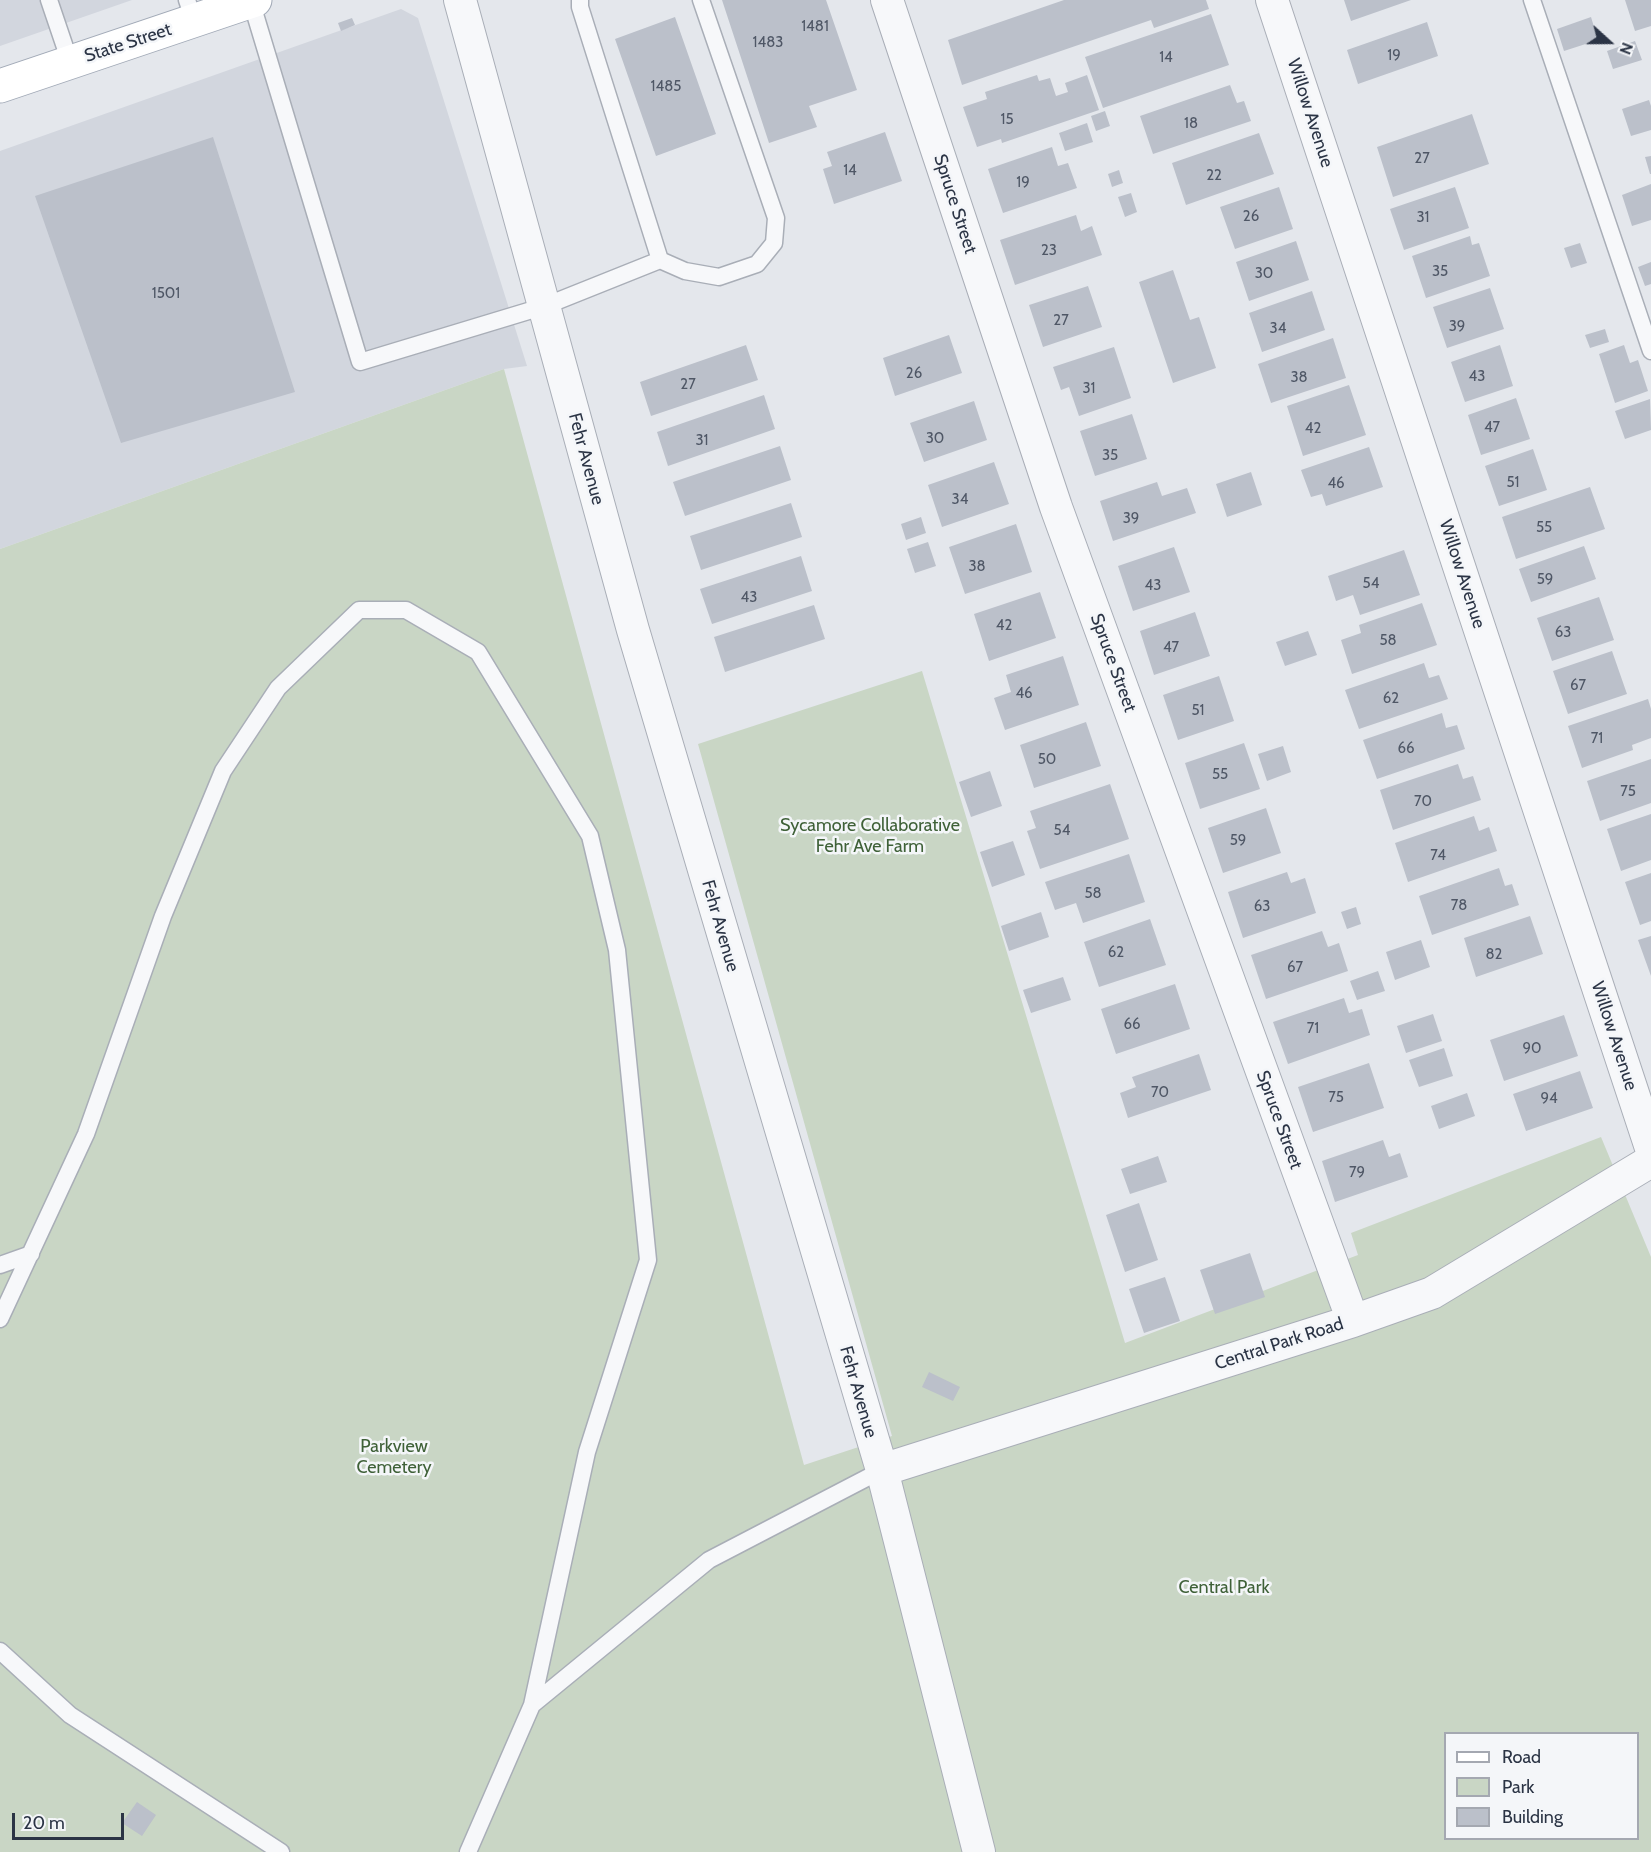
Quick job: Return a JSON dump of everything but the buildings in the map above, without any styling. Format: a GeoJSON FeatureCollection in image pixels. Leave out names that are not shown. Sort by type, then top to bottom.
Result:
{"type":"FeatureCollection","features":[{"type":"Feature","properties":{"kind":"main road","name":"State Street"},"geometry":{"type":"LineString","coordinates":[[0,86],[70,62],[190,10],[253,1]]}},
{"type":"Feature","properties":{"kind":"street","name":"Fehr Avenue"},"geometry":{"type":"LineString","coordinates":[[460,0],[633,630],[882,1470],[979,1852]]}},
{"type":"Feature","properties":{"kind":"street","name":"Spruce Street"},"geometry":{"type":"LineString","coordinates":[[886,0],[1056,507],[1353,1321]]}},
{"type":"Feature","properties":{"kind":"street","name":"Willow Avenue"},"geometry":{"type":"LineString","coordinates":[[1272,0],[1645,1107],[1651,1148]]}},
{"type":"Feature","properties":{"kind":"street","name":"Central Park Road"},"geometry":{"type":"LineString","coordinates":[[882,1470],[1353,1321],[1432,1293],[1651,1161]]}},
{"type":"Feature","properties":{"kind":"lane"},"geometry":{"type":"LineString","coordinates":[[49,0],[70,62]]}},
{"type":"Feature","properties":{"kind":"lane"},"geometry":{"type":"LineString","coordinates":[[580,0],[580,7],[660,260]]}},
{"type":"Feature","properties":{"kind":"lane"},"geometry":{"type":"LineString","coordinates":[[253,1],[360,362],[545,306],[660,260],[685,271],[719,278],[757,264],[774,243],[776,218],[701,0]]}},
{"type":"Feature","properties":{"kind":"lane"},"geometry":{"type":"LineString","coordinates":[[1532,0],[1651,351]]}},
{"type":"Feature","properties":{"kind":"lane"},"geometry":{"type":"LineString","coordinates":[[0,1319],[86,1134],[163,916],[223,771],[278,688],[359,610],[406,609],[478,652],[590,836],[617,950],[648,1260],[587,1452],[532,1705],[468,1852]]}},
{"type":"Feature","properties":{"kind":"lane"},"geometry":{"type":"LineString","coordinates":[[0,1265],[31,1254]]}},
{"type":"Feature","properties":{"kind":"lane"},"geometry":{"type":"LineString","coordinates":[[532,1705],[709,1560],[882,1470]]}},
{"type":"Feature","properties":{"kind":"lane"},"geometry":{"type":"LineString","coordinates":[[0,1651],[70,1715],[281,1852]]}},
{"type":"Feature","properties":{"kind":"shaded area"},"geometry":{"type":"Polygon","coordinates":[[[0,0],[132,0],[0,46],[0,0]]]}},
{"type":"Feature","properties":{"kind":"shaded area"},"geometry":{"type":"Polygon","coordinates":[[[401,9],[418,18],[527,366],[504,369],[0,549],[0,151],[401,9]]]}},
{"type":"Feature","properties":{"kind":"green space","name":"Parkview Cemetery"},"geometry":{"type":"Polygon","coordinates":[[[504,369],[804,1465],[892,1436],[698,744],[922,671],[1125,1343],[1358,1255],[1351,1233],[1601,1137],[1651,1257],[1651,1852],[0,1852],[0,549],[504,369]]]}},
{"type":"Feature","properties":{"kind":"park label","name":"Sycamore Collaborative Fehr Ave Farm"},"geometry":{"type":"Point","coordinates":[870,836]}},
{"type":"Feature","properties":{"kind":"park label","name":"Central Park"},"geometry":{"type":"Point","coordinates":[1224,1588]}}]}
